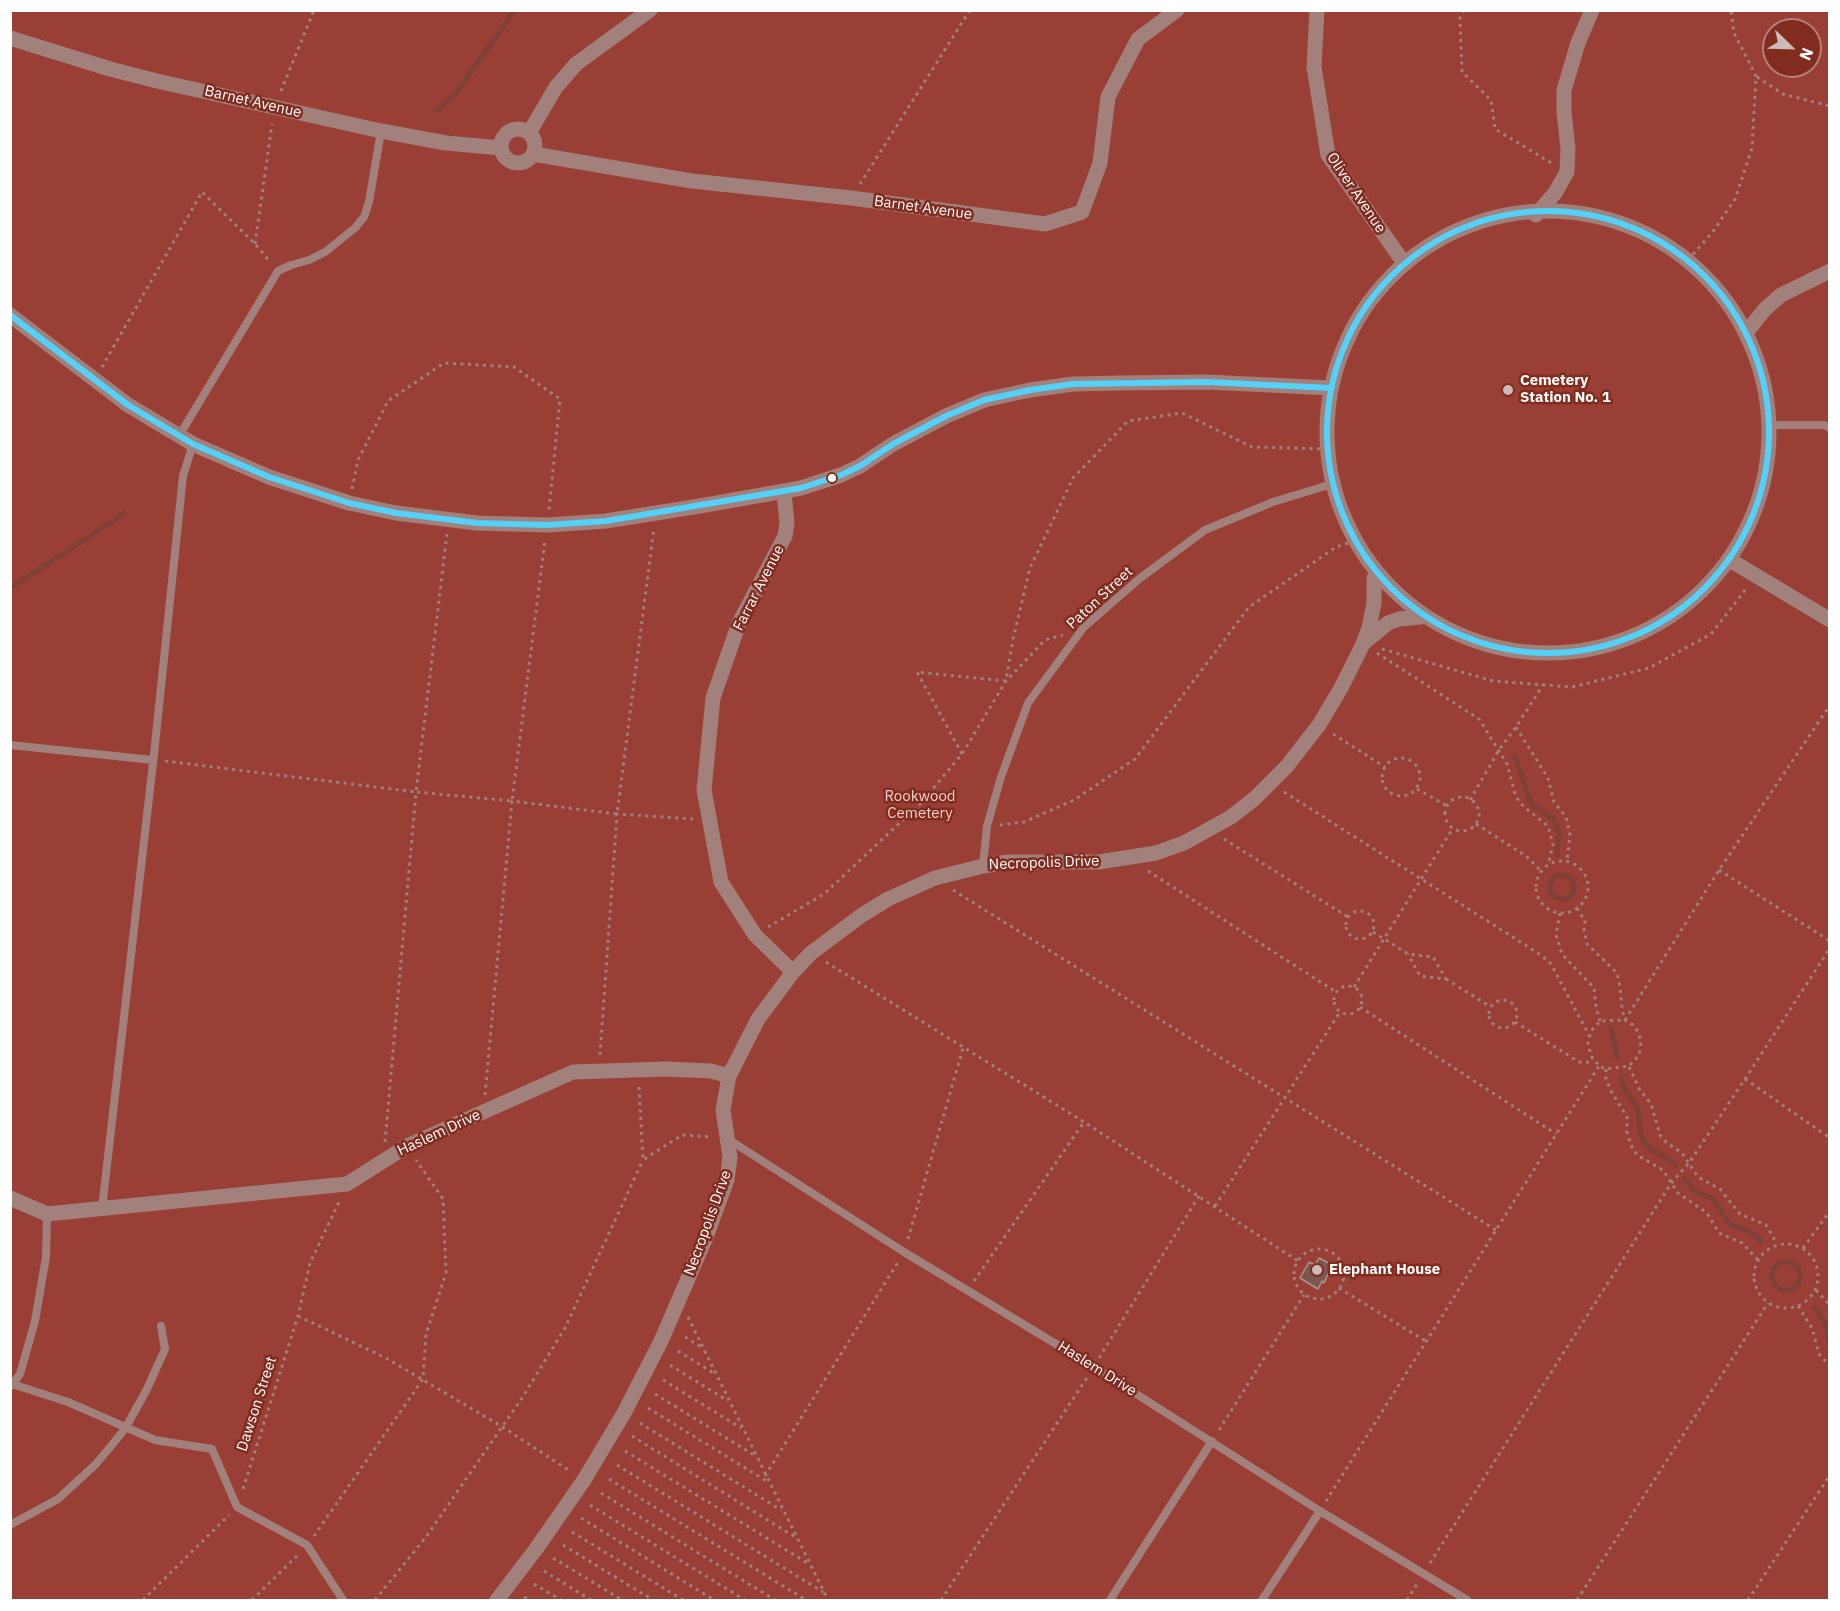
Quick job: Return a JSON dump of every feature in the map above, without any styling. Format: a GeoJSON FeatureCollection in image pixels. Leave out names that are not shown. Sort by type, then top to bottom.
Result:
{"type":"FeatureCollection","features":[{"type":"Feature","properties":{"kind":"street"},"geometry":{"type":"LineString","coordinates":[[529,133],[556,87],[576,64],[650,10]]}},
{"type":"Feature","properties":{"kind":"street","name":"Barnet Avenue"},"geometry":{"type":"LineString","coordinates":[[10,38],[157,81],[381,131],[446,143],[501,148],[505,158],[515,164],[525,162],[534,154],[692,181],[851,198],[1045,224],[1082,212],[1100,164],[1108,97],[1138,39],[1177,10]]}},
{"type":"Feature","properties":{"kind":"street","name":"Oliver Avenue"},"geometry":{"type":"LineString","coordinates":[[1317,10],[1314,67],[1328,155],[1404,263]]}},
{"type":"Feature","properties":{"kind":"street"},"geometry":{"type":"LineString","coordinates":[[1536,215],[1555,192],[1567,172],[1568,149],[1564,90],[1578,43],[1592,10]]}},
{"type":"Feature","properties":{"kind":"street"},"geometry":{"type":"LineString","coordinates":[[501,148],[503,136],[513,129],[518,129],[529,133],[535,143],[534,154]]}},
{"type":"Feature","properties":{"kind":"street"},"geometry":{"type":"LineString","coordinates":[[1536,215],[1582,217],[1624,226],[1662,242],[1715,283],[1749,329],[1768,383],[1774,424],[1772,465],[1764,502],[1748,535],[1730,560],[1704,585],[1671,610],[1618,637],[1577,647],[1538,650],[1497,646],[1454,633],[1421,617],[1394,598],[1374,578],[1361,561],[1351,542],[1332,484],[1328,449],[1331,388],[1336,361],[1355,316],[1368,297],[1404,263],[1446,239],[1469,230],[1536,215]]}},
{"type":"Feature","properties":{"kind":"street"},"geometry":{"type":"LineString","coordinates":[[1749,329],[1781,295],[1830,271]]}},
{"type":"Feature","properties":{"kind":"street"},"geometry":{"type":"LineString","coordinates":[[10,315],[128,405],[193,444],[269,477],[349,503],[396,513],[448,520],[547,525],[588,523],[783,492],[841,475],[913,433],[984,400],[1030,390],[1074,384],[1207,382],[1331,388]]}},
{"type":"Feature","properties":{"kind":"street","name":"Farrar Avenue"},"geometry":{"type":"LineString","coordinates":[[783,492],[787,523],[785,536],[739,623],[713,698],[704,790],[721,882],[754,934],[793,972]]}},
{"type":"Feature","properties":{"kind":"street"},"geometry":{"type":"LineString","coordinates":[[1730,560],[1830,620]]}},
{"type":"Feature","properties":{"kind":"street","name":"Necropolis Drive"},"geometry":{"type":"LineString","coordinates":[[497,1600],[536,1550],[584,1480],[624,1413],[676,1307],[727,1180],[730,1157],[723,1110],[729,1076],[758,1019],[793,972],[811,953],[862,915],[888,899],[935,878],[1008,862],[1099,862],[1156,853],[1210,830],[1231,817],[1270,784],[1319,725],[1363,644],[1374,603],[1374,578]]}},
{"type":"Feature","properties":{"kind":"street","name":"Necropolis Drive"},"geometry":{"type":"LineString","coordinates":[[1363,644],[1388,623],[1399,619],[1421,617]]}},
{"type":"Feature","properties":{"kind":"street","name":"Haslem Drive"},"geometry":{"type":"LineString","coordinates":[[10,1198],[47,1214],[347,1184],[407,1146],[573,1072],[693,1069],[729,1076]]}},
{"type":"Feature","properties":{"kind":"lane"},"geometry":{"type":"LineString","coordinates":[[179,436],[278,272],[284,267],[317,256],[360,223],[369,202],[381,131]]}},
{"type":"Feature","properties":{"kind":"lane"},"geometry":{"type":"LineString","coordinates":[[1774,424],[1824,425],[1830,428]]}},
{"type":"Feature","properties":{"kind":"lane"},"geometry":{"type":"LineString","coordinates":[[102,1209],[183,476],[193,444]]}},
{"type":"Feature","properties":{"kind":"lane","name":"Paton Street"},"geometry":{"type":"LineString","coordinates":[[983,866],[987,826],[1001,777],[1028,703],[1084,627],[1139,579],[1205,530],[1272,502],[1332,484]]}},
{"type":"Feature","properties":{"kind":"lane"},"geometry":{"type":"LineString","coordinates":[[10,745],[153,760]]}},
{"type":"Feature","properties":{"kind":"lane","name":"Haslem Drive"},"geometry":{"type":"LineString","coordinates":[[727,1138],[904,1252],[1094,1366],[1320,1511],[1467,1600]]}},
{"type":"Feature","properties":{"kind":"lane"},"geometry":{"type":"LineString","coordinates":[[47,1214],[45,1257],[35,1321],[20,1374],[11,1386],[68,1402],[125,1429],[155,1440],[212,1449],[237,1507],[307,1545],[343,1600]]}},
{"type":"Feature","properties":{"kind":"lane"},"geometry":{"type":"LineString","coordinates":[[10,1525],[58,1499],[96,1464],[125,1429],[165,1349],[161,1326]]}},
{"type":"Feature","properties":{"kind":"lane"},"geometry":{"type":"LineString","coordinates":[[1110,1600],[1212,1442]]}},
{"type":"Feature","properties":{"kind":"lane"},"geometry":{"type":"LineString","coordinates":[[1262,1600],[1320,1511]]}},
{"type":"Feature","properties":{"kind":"path"},"geometry":{"type":"LineString","coordinates":[[851,198],[970,10]]}},
{"type":"Feature","properties":{"kind":"path"},"geometry":{"type":"LineString","coordinates":[[1464,10],[1460,18],[1462,72],[1491,100],[1496,129],[1567,172]]}},
{"type":"Feature","properties":{"kind":"path"},"geometry":{"type":"LineString","coordinates":[[1731,10],[1734,33],[1756,76],[1783,94],[1830,106]]}},
{"type":"Feature","properties":{"kind":"path"},"geometry":{"type":"LineString","coordinates":[[1688,260],[1712,233],[1735,199],[1752,148],[1756,76]]}},
{"type":"Feature","properties":{"kind":"path"},"geometry":{"type":"LineString","coordinates":[[95,380],[202,192],[255,244],[278,272]]}},
{"type":"Feature","properties":{"kind":"path"},"geometry":{"type":"LineString","coordinates":[[349,503],[358,460],[388,401],[444,363],[514,367],[560,399],[547,525],[512,801],[483,1112]]}},
{"type":"Feature","properties":{"kind":"path"},"geometry":{"type":"LineString","coordinates":[[1006,681],[1013,639],[1030,568],[1073,478],[1128,421],[1182,413],[1252,447],[1328,449]]}},
{"type":"Feature","properties":{"kind":"path"},"geometry":{"type":"LineString","coordinates":[[598,1071],[617,814],[656,514]]}},
{"type":"Feature","properties":{"kind":"path"},"geometry":{"type":"LineString","coordinates":[[383,1161],[417,792],[448,520]]}},
{"type":"Feature","properties":{"kind":"path"},"geometry":{"type":"LineString","coordinates":[[987,826],[1024,822],[1074,800],[1135,759],[1249,607],[1336,547],[1351,542]]}},
{"type":"Feature","properties":{"kind":"path"},"geometry":{"type":"LineString","coordinates":[[1363,644],[1493,681],[1572,687],[1649,668],[1712,634],[1756,577]]}},
{"type":"Feature","properties":{"kind":"path"},"geometry":{"type":"LineString","coordinates":[[754,934],[824,894],[920,804],[962,754],[1006,681],[1045,640],[1084,627]]}},
{"type":"Feature","properties":{"kind":"path"},"geometry":{"type":"LineString","coordinates":[[1363,644],[1479,719],[1507,764],[1516,797],[1524,807],[1548,826],[1553,845],[1548,865]]}},
{"type":"Feature","properties":{"kind":"path"},"geometry":{"type":"LineString","coordinates":[[962,754],[917,672],[1006,681]]}},
{"type":"Feature","properties":{"kind":"path"},"geometry":{"type":"LineString","coordinates":[[1470,800],[1499,750],[1543,685]]}},
{"type":"Feature","properties":{"kind":"path"},"geometry":{"type":"LineString","coordinates":[[1625,1020],[1719,870],[1830,705]]}},
{"type":"Feature","properties":{"kind":"path"},"geometry":{"type":"LineString","coordinates":[[1319,725],[1385,767]]}},
{"type":"Feature","properties":{"kind":"path"},"geometry":{"type":"LineString","coordinates":[[1516,727],[1548,778],[1554,802],[1566,817],[1570,835],[1567,861]]}},
{"type":"Feature","properties":{"kind":"path"},"geometry":{"type":"LineString","coordinates":[[1400,758],[1412,762],[1420,771],[1420,783],[1417,789],[1400,796],[1388,792],[1383,780],[1385,767],[1400,758]]}},
{"type":"Feature","properties":{"kind":"path"},"geometry":{"type":"LineString","coordinates":[[153,760],[617,814],[710,820]]}},
{"type":"Feature","properties":{"kind":"path"},"geometry":{"type":"LineString","coordinates":[[1270,784],[1541,955],[1551,964],[1590,1036]]}},
{"type":"Feature","properties":{"kind":"path"},"geometry":{"type":"LineString","coordinates":[[1417,789],[1447,806]]}},
{"type":"Feature","properties":{"kind":"path"},"geometry":{"type":"LineString","coordinates":[[1455,799],[1470,800],[1478,808],[1476,824],[1463,831],[1453,828],[1447,821],[1447,806],[1455,799]]}},
{"type":"Feature","properties":{"kind":"path"},"geometry":{"type":"LineString","coordinates":[[1476,824],[1526,856],[1541,871]]}},
{"type":"Feature","properties":{"kind":"path"},"geometry":{"type":"LineString","coordinates":[[1354,987],[1453,828]]}},
{"type":"Feature","properties":{"kind":"path"},"geometry":{"type":"LineString","coordinates":[[1210,830],[1348,917]]}},
{"type":"Feature","properties":{"kind":"path"},"geometry":{"type":"LineString","coordinates":[[1127,858],[1336,992]]}},
{"type":"Feature","properties":{"kind":"path"},"geometry":{"type":"LineString","coordinates":[[1567,861],[1582,870],[1586,877],[1587,894],[1577,908],[1560,913],[1551,910],[1538,897],[1537,879],[1548,865],[1567,861]]}},
{"type":"Feature","properties":{"kind":"path"},"geometry":{"type":"LineString","coordinates":[[1719,870],[1830,941]]}},
{"type":"Feature","properties":{"kind":"path"},"geometry":{"type":"LineString","coordinates":[[935,878],[1496,1230]]}},
{"type":"Feature","properties":{"kind":"path"},"geometry":{"type":"LineString","coordinates":[[1577,908],[1585,921],[1587,944],[1617,973],[1625,1020]]}},
{"type":"Feature","properties":{"kind":"path"},"geometry":{"type":"LineString","coordinates":[[1359,910],[1368,912],[1374,919],[1373,932],[1367,938],[1355,938],[1347,929],[1348,917],[1359,910]]}},
{"type":"Feature","properties":{"kind":"path"},"geometry":{"type":"LineString","coordinates":[[1560,913],[1556,935],[1562,954],[1594,988],[1600,1021]]}},
{"type":"Feature","properties":{"kind":"path"},"geometry":{"type":"LineString","coordinates":[[1373,932],[1408,954],[1433,957],[1446,979]]}},
{"type":"Feature","properties":{"kind":"path"},"geometry":{"type":"LineString","coordinates":[[1407,1600],[1672,1182],[1689,1163],[1830,948]]}},
{"type":"Feature","properties":{"kind":"path"},"geometry":{"type":"LineString","coordinates":[[811,953],[1084,1122],[1298,1261]]}},
{"type":"Feature","properties":{"kind":"path"},"geometry":{"type":"LineString","coordinates":[[1408,954],[1420,976],[1446,979],[1491,1007]]}},
{"type":"Feature","properties":{"kind":"path"},"geometry":{"type":"LineString","coordinates":[[1346,986],[1354,987],[1362,995],[1360,1007],[1351,1014],[1340,1012],[1334,1003],[1336,992],[1346,986]]}},
{"type":"Feature","properties":{"kind":"path"},"geometry":{"type":"LineString","coordinates":[[1498,1001],[1508,1001],[1516,1012],[1515,1022],[1504,1028],[1495,1026],[1489,1015],[1491,1007],[1498,1001]]}},
{"type":"Feature","properties":{"kind":"path"},"geometry":{"type":"LineString","coordinates":[[1360,1007],[1557,1134]]}},
{"type":"Feature","properties":{"kind":"path"},"geometry":{"type":"LineString","coordinates":[[1215,1206],[1340,1012]]}},
{"type":"Feature","properties":{"kind":"path"},"geometry":{"type":"LineString","coordinates":[[1625,1020],[1638,1032],[1641,1041],[1640,1051],[1629,1066],[1606,1069],[1599,1066],[1593,1058],[1588,1043],[1591,1031],[1600,1021],[1625,1020]]}},
{"type":"Feature","properties":{"kind":"path"},"geometry":{"type":"LineString","coordinates":[[1515,1022],[1579,1062],[1588,1062],[1593,1058]]}},
{"type":"Feature","properties":{"kind":"path"},"geometry":{"type":"LineString","coordinates":[[765,1476],[904,1252],[963,1048]]}},
{"type":"Feature","properties":{"kind":"path"},"geometry":{"type":"LineString","coordinates":[[1320,1511],[1599,1066]]}},
{"type":"Feature","properties":{"kind":"path"},"geometry":{"type":"LineString","coordinates":[[1629,1066],[1640,1090],[1651,1104],[1660,1135],[1666,1142],[1682,1152],[1698,1177],[1720,1189],[1740,1214],[1766,1225],[1777,1244]]}},
{"type":"Feature","properties":{"kind":"path"},"geometry":{"type":"LineString","coordinates":[[1606,1069],[1606,1079],[1611,1091],[1627,1117],[1627,1133],[1637,1155],[1663,1170],[1684,1198],[1707,1213],[1719,1233],[1742,1243],[1758,1260]]}},
{"type":"Feature","properties":{"kind":"path"},"geometry":{"type":"LineString","coordinates":[[375,1600],[426,1537],[522,1398],[565,1328],[643,1160],[638,1070]]}},
{"type":"Feature","properties":{"kind":"path"},"geometry":{"type":"LineString","coordinates":[[1745,1079],[1830,1138]]}},
{"type":"Feature","properties":{"kind":"path"},"geometry":{"type":"LineString","coordinates":[[968,1290],[1084,1122]]}},
{"type":"Feature","properties":{"kind":"path"},"geometry":{"type":"LineString","coordinates":[[643,1160],[682,1135],[727,1138]]}},
{"type":"Feature","properties":{"kind":"path"},"geometry":{"type":"LineString","coordinates":[[252,1600],[307,1545],[423,1379],[426,1334],[446,1273],[443,1199],[407,1146]]}},
{"type":"Feature","properties":{"kind":"path","name":"Dawson Street"},"geometry":{"type":"LineString","coordinates":[[143,1600],[237,1507],[298,1316],[310,1263],[347,1184]]}},
{"type":"Feature","properties":{"kind":"path"},"geometry":{"type":"LineString","coordinates":[[941,1600],[1094,1366],[1199,1196]]}},
{"type":"Feature","properties":{"kind":"path"},"geometry":{"type":"LineString","coordinates":[[1803,1248],[1830,1211]]}},
{"type":"Feature","properties":{"kind":"path"},"geometry":{"type":"LineString","coordinates":[[1777,1244],[1795,1244],[1803,1248],[1818,1266],[1819,1278],[1816,1290],[1798,1306],[1777,1307],[1768,1303],[1759,1294],[1754,1283],[1754,1271],[1758,1260],[1777,1244]]}},
{"type":"Feature","properties":{"kind":"path"},"geometry":{"type":"LineString","coordinates":[[1318,1249],[1332,1253],[1342,1265],[1343,1281],[1339,1288],[1328,1297],[1321,1299],[1304,1295],[1296,1284],[1294,1276],[1298,1261],[1303,1255],[1318,1249]]}},
{"type":"Feature","properties":{"kind":"path"},"geometry":{"type":"LineString","coordinates":[[1339,1288],[1426,1342]]}},
{"type":"Feature","properties":{"kind":"path"},"geometry":{"type":"LineString","coordinates":[[1816,1290],[1830,1305]]}},
{"type":"Feature","properties":{"kind":"path"},"geometry":{"type":"LineString","coordinates":[[1212,1442],[1304,1295]]}},
{"type":"Feature","properties":{"kind":"path"},"geometry":{"type":"LineString","coordinates":[[1577,1600],[1768,1303]]}},
{"type":"Feature","properties":{"kind":"path"},"geometry":{"type":"LineString","coordinates":[[1798,1306],[1812,1328],[1819,1354],[1830,1366]]}},
{"type":"Feature","properties":{"kind":"path"},"geometry":{"type":"LineString","coordinates":[[676,1307],[686,1313],[828,1600]]}},
{"type":"Feature","properties":{"kind":"path"},"geometry":{"type":"LineString","coordinates":[[298,1316],[386,1358],[423,1379],[584,1480]]}},
{"type":"Feature","properties":{"kind":"path"},"geometry":{"type":"LineString","coordinates":[[685,1337],[703,1348]]}},
{"type":"Feature","properties":{"kind":"path"},"geometry":{"type":"LineString","coordinates":[[678,1351],[716,1375]]}},
{"type":"Feature","properties":{"kind":"path"},"geometry":{"type":"LineString","coordinates":[[670,1365],[729,1402]]}},
{"type":"Feature","properties":{"kind":"path"},"geometry":{"type":"LineString","coordinates":[[663,1380],[742,1429]]}},
{"type":"Feature","properties":{"kind":"path"},"geometry":{"type":"LineString","coordinates":[[656,1394],[756,1456]]}},
{"type":"Feature","properties":{"kind":"path"},"geometry":{"type":"LineString","coordinates":[[648,1408],[769,1483]]}},
{"type":"Feature","properties":{"kind":"path"},"geometry":{"type":"LineString","coordinates":[[640,1423],[783,1510]]}},
{"type":"Feature","properties":{"kind":"path"},"geometry":{"type":"LineString","coordinates":[[632,1436],[797,1538]]}},
{"type":"Feature","properties":{"kind":"path"},"geometry":{"type":"LineString","coordinates":[[625,1451],[811,1565]]}},
{"type":"Feature","properties":{"kind":"path"},"geometry":{"type":"LineString","coordinates":[[617,1465],[824,1593]]}},
{"type":"Feature","properties":{"kind":"path"},"geometry":{"type":"LineString","coordinates":[[1748,1600],[1830,1475]]}},
{"type":"Feature","properties":{"kind":"path"},"geometry":{"type":"LineString","coordinates":[[609,1479],[806,1600]]}},
{"type":"Feature","properties":{"kind":"path"},"geometry":{"type":"LineString","coordinates":[[601,1493],[776,1600]]}},
{"type":"Feature","properties":{"kind":"path"},"geometry":{"type":"LineString","coordinates":[[590,1505],[745,1600]]}},
{"type":"Feature","properties":{"kind":"path"},"geometry":{"type":"LineString","coordinates":[[581,1518],[714,1600]]}},
{"type":"Feature","properties":{"kind":"path"},"geometry":{"type":"LineString","coordinates":[[572,1532],[683,1600]]}},
{"type":"Feature","properties":{"kind":"path"},"geometry":{"type":"LineString","coordinates":[[563,1545],[653,1600]]}},
{"type":"Feature","properties":{"kind":"path"},"geometry":{"type":"LineString","coordinates":[[553,1558],[622,1600]]}},
{"type":"Feature","properties":{"kind":"path"},"geometry":{"type":"LineString","coordinates":[[544,1571],[591,1600]]}},
{"type":"Feature","properties":{"kind":"path"},"geometry":{"type":"LineString","coordinates":[[534,1584],[561,1600]]}},
{"type":"Feature","properties":{"kind":"path"},"geometry":{"type":"LineString","coordinates":[[524,1597],[530,1600]]}},
{"type":"Feature","properties":{"kind":"green space","name":"Rookwood Cemetery"},"geometry":{"type":"Polygon","coordinates":[[[11,11],[1829,11],[1829,1600],[11,1600],[11,11]]]}},
{"type":"Feature","properties":{"kind":"building","name":"Elephant House"},"geometry":{"type":"Polygon","coordinates":[[[1319,1258],[1332,1265],[1324,1283],[1322,1281],[1318,1289],[1300,1278],[1309,1262],[1315,1265],[1319,1258]]]}},
{"type":"Feature","properties":{"kind":"waterway"},"geometry":{"type":"LineString","coordinates":[[436,111],[453,97],[515,10]]}},
{"type":"Feature","properties":{"kind":"waterway"},"geometry":{"type":"LineString","coordinates":[[10,588],[124,514]]}},
{"type":"Feature","properties":{"kind":"waterway"},"geometry":{"type":"LineString","coordinates":[[1515,756],[1531,804],[1554,820],[1559,832],[1557,855]]}},
{"type":"Feature","properties":{"kind":"waterway"},"geometry":{"type":"LineString","coordinates":[[1562,875],[1570,879],[1574,887],[1570,895],[1562,899],[1554,895],[1550,887],[1554,879],[1562,875]]}},
{"type":"Feature","properties":{"kind":"waterway"},"geometry":{"type":"LineString","coordinates":[[1611,1028],[1617,1057]]}},
{"type":"Feature","properties":{"kind":"waterway"},"geometry":{"type":"LineString","coordinates":[[1621,1078],[1624,1089],[1638,1108],[1641,1137],[1649,1148],[1676,1165]]}},
{"type":"Feature","properties":{"kind":"waterway"},"geometry":{"type":"LineString","coordinates":[[1684,1179],[1696,1192],[1712,1199],[1732,1225],[1749,1231],[1761,1241]]}},
{"type":"Feature","properties":{"kind":"waterway"},"geometry":{"type":"LineString","coordinates":[[1786,1262],[1796,1266],[1800,1276],[1796,1286],[1786,1290],[1776,1286],[1772,1276],[1776,1266],[1786,1262]]}},
{"type":"Feature","properties":{"kind":"waterway"},"geometry":{"type":"LineString","coordinates":[[1815,1308],[1825,1323],[1830,1346]]}},
{"type":"Feature","properties":{"kind":"transit line"},"geometry":{"type":"LineString","coordinates":[[1548,211],[1591,215],[1633,228],[1671,248],[1704,276],[1732,309],[1752,347],[1765,389],[1769,432],[1765,475],[1752,517],[1732,555],[1704,588],[1671,616],[1633,636],[1591,649],[1548,653],[1505,649],[1463,636],[1425,616],[1392,588],[1364,555],[1344,517],[1331,475],[1327,432],[1331,389],[1344,347],[1364,309],[1392,276],[1425,248],[1463,228],[1505,215],[1548,211]]}},
{"type":"Feature","properties":{"kind":"transit line"},"geometry":{"type":"LineString","coordinates":[[10,315],[128,405],[193,444],[269,477],[349,503],[396,513],[477,523],[547,525],[606,521],[801,488],[860,466],[893,444],[946,416],[984,400],[1030,390],[1073,384],[1207,382],[1331,388]]}},
{"type":"Feature","properties":{"kind":"place","name":"Cemetery Station No. 1"},"geometry":{"type":"Point","coordinates":[1508,390]}},
{"type":"Feature","properties":{"kind":"place","name":"Elephant House"},"geometry":{"type":"Point","coordinates":[1317,1270]}}]}
